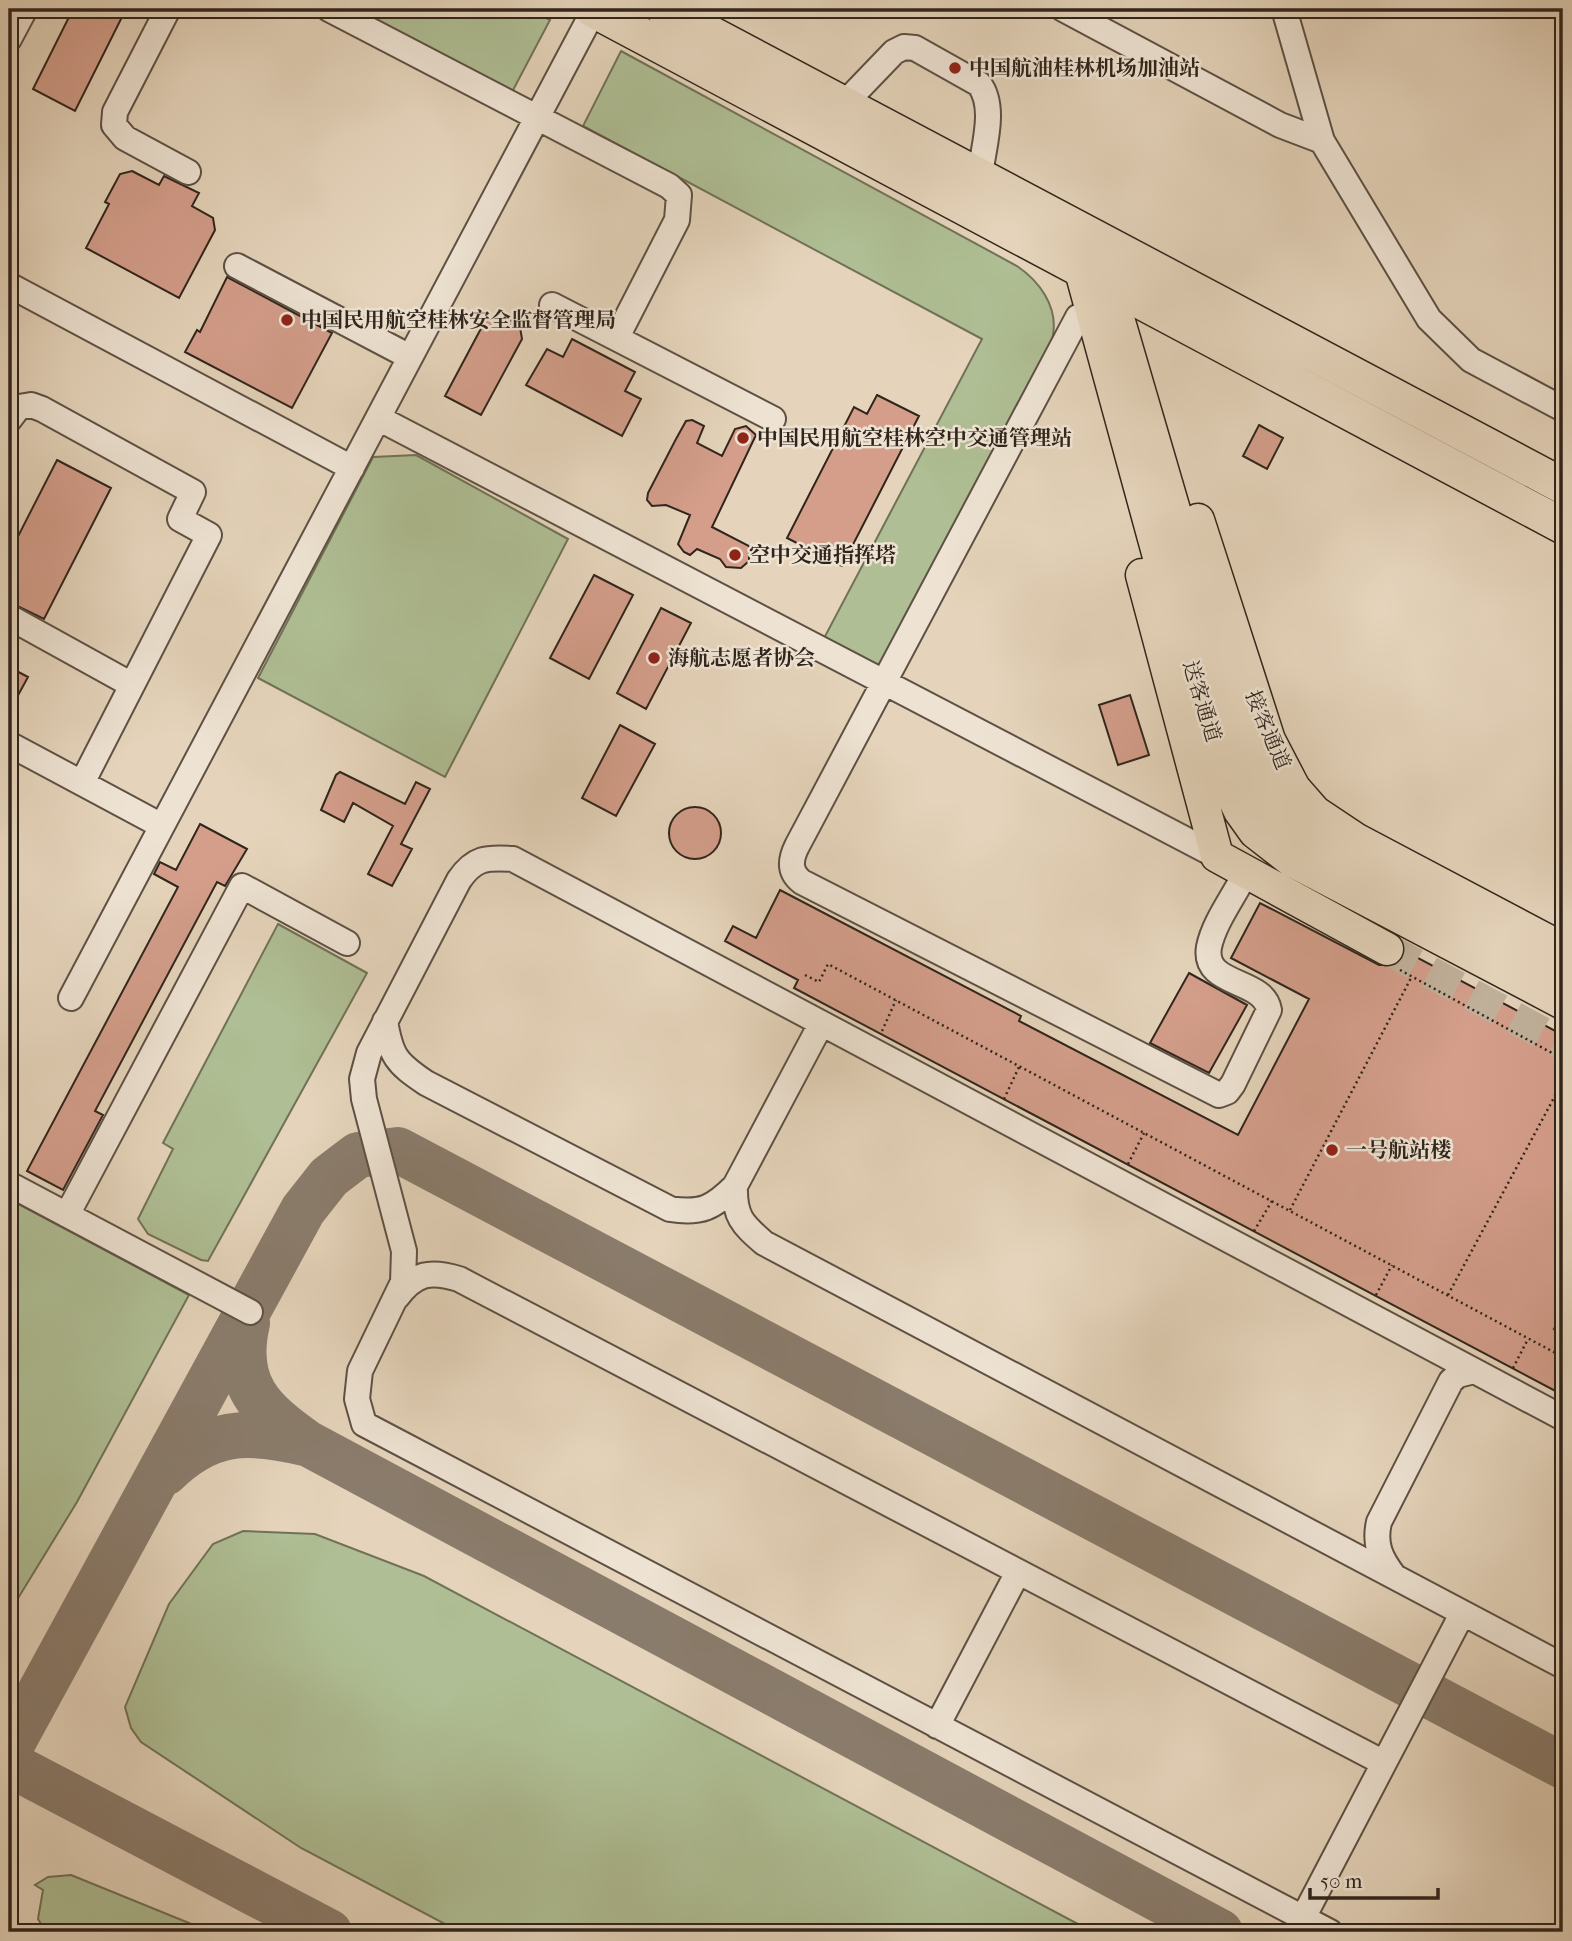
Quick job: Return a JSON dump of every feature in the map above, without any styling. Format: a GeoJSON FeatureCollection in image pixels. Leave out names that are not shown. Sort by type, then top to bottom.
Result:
{"type":"FeatureCollection","features":[{"type":"Feature","properties":{"kind":"highway"},"geometry":{"type":"LineString","coordinates":[[593,9],[1088,292],[1563,526]]}},
{"type":"Feature","properties":{"kind":"highway"},"geometry":{"type":"LineString","coordinates":[[664,9],[1563,486]]}},
{"type":"Feature","properties":{"kind":"main road","name":"送客通道"},"geometry":{"type":"LineString","coordinates":[[1081,230],[1088,292],[1186,603],[1247,760],[1267,801],[1293,827],[1323,849],[1563,977]]}},
{"type":"Feature","properties":{"kind":"main road","name":"送客通道"},"geometry":{"type":"LineString","coordinates":[[1088,292],[1135,376],[1226,782],[1240,811],[1255,832],[1291,860],[1563,1003]]}},
{"type":"Feature","properties":{"kind":"main road"},"geometry":{"type":"LineString","coordinates":[[1088,292],[1086,364],[1217,856],[1390,958]]}},
{"type":"Feature","properties":{"kind":"main road","name":"接客通道"},"geometry":{"type":"LineString","coordinates":[[1135,376],[1160,411],[1171,433],[1255,706],[1294,788],[1315,812],[1357,840],[1563,949]]}},
{"type":"Feature","properties":{"kind":"street"},"geometry":{"type":"LineString","coordinates":[[9,39],[25,9]]}},
{"type":"Feature","properties":{"kind":"street"},"geometry":{"type":"LineString","coordinates":[[168,9],[115,113],[114,124],[125,138],[188,172]]}},
{"type":"Feature","properties":{"kind":"street"},"geometry":{"type":"LineString","coordinates":[[329,9],[669,186],[680,199],[677,220],[617,337]]}},
{"type":"Feature","properties":{"kind":"street"},"geometry":{"type":"LineString","coordinates":[[71,998],[593,9]]}},
{"type":"Feature","properties":{"kind":"street"},"geometry":{"type":"LineString","coordinates":[[1063,9],[1280,125],[1322,141]]}},
{"type":"Feature","properties":{"kind":"street"},"geometry":{"type":"LineString","coordinates":[[1284,9],[1322,141],[1429,319],[1471,360],[1563,410]]}},
{"type":"Feature","properties":{"kind":"street"},"geometry":{"type":"LineString","coordinates":[[844,104],[894,52],[904,47],[915,48],[979,84],[985,93],[988,109],[980,175]]}},
{"type":"Feature","properties":{"kind":"street"},"geometry":{"type":"LineString","coordinates":[[237,266],[410,357]]}},
{"type":"Feature","properties":{"kind":"street"},"geometry":{"type":"LineString","coordinates":[[9,285],[352,468]]}},
{"type":"Feature","properties":{"kind":"street"},"geometry":{"type":"LineString","coordinates":[[1088,292],[791,859],[797,878],[1217,1095],[1227,1093],[1233,1084],[1269,1010],[1264,998],[1217,972],[1209,958],[1210,943],[1246,872]]}},
{"type":"Feature","properties":{"kind":"street"},"geometry":{"type":"LineString","coordinates":[[552,305],[773,419]]}},
{"type":"Feature","properties":{"kind":"street"},"geometry":{"type":"LineString","coordinates":[[9,420],[19,407],[30,405],[43,409],[193,492],[180,519],[209,536],[82,783]]}},
{"type":"Feature","properties":{"kind":"street"},"geometry":{"type":"LineString","coordinates":[[378,418],[1217,856]]}},
{"type":"Feature","properties":{"kind":"street"},"geometry":{"type":"LineString","coordinates":[[9,617],[132,685]]}},
{"type":"Feature","properties":{"kind":"street"},"geometry":{"type":"LineString","coordinates":[[9,744],[162,826]]}},
{"type":"Feature","properties":{"kind":"street"},"geometry":{"type":"LineString","coordinates":[[1330,1932],[364,1424],[356,1399],[359,1371],[403,1282],[404,1251],[362,1079],[369,1053],[459,880],[470,864],[486,856],[513,859],[1443,1355],[1449,1365],[1462,1376],[1563,1418]]}},
{"type":"Feature","properties":{"kind":"street"},"geometry":{"type":"LineString","coordinates":[[67,1215],[242,886],[347,943]]}},
{"type":"Feature","properties":{"kind":"street"},"geometry":{"type":"LineString","coordinates":[[385,1021],[389,1048],[400,1066],[426,1083],[670,1209],[693,1213],[718,1203],[735,1186],[821,1024]]}},
{"type":"Feature","properties":{"kind":"street"},"geometry":{"type":"LineString","coordinates":[[9,1184],[250,1312]]}},
{"type":"Feature","properties":{"kind":"street"},"geometry":{"type":"LineString","coordinates":[[735,1186],[734,1203],[742,1224],[764,1243],[1563,1666]]}},
{"type":"Feature","properties":{"kind":"street"},"geometry":{"type":"LineString","coordinates":[[395,1301],[408,1283],[421,1275],[443,1274],[459,1279],[1384,1763]]}},
{"type":"Feature","properties":{"kind":"street"},"geometry":{"type":"LineString","coordinates":[[1397,1579],[1378,1550],[1376,1537],[1379,1522],[1462,1376]]}},
{"type":"Feature","properties":{"kind":"street"},"geometry":{"type":"LineString","coordinates":[[1317,1536],[1350,1537],[1362,1534],[1379,1522]]}},
{"type":"Feature","properties":{"kind":"street"},"geometry":{"type":"LineString","coordinates":[[937,1726],[1018,1572]]}},
{"type":"Feature","properties":{"kind":"street"},"geometry":{"type":"LineString","coordinates":[[1303,1918],[1462,1614]]}},
{"type":"Feature","properties":{"kind":"path"},"geometry":{"type":"LineString","coordinates":[[1390,958],[1412,977],[1563,1059]]}},
{"type":"Feature","properties":{"kind":"path"},"geometry":{"type":"LineString","coordinates":[[805,975],[819,982],[828,964],[1563,1357]]}},
{"type":"Feature","properties":{"kind":"path"},"geometry":{"type":"LineString","coordinates":[[1290,1210],[1412,977]]}},
{"type":"Feature","properties":{"kind":"path"},"geometry":{"type":"LineString","coordinates":[[881,1034],[896,1000]]}},
{"type":"Feature","properties":{"kind":"path"},"geometry":{"type":"LineString","coordinates":[[1004,1099],[1020,1066]]}},
{"type":"Feature","properties":{"kind":"path"},"geometry":{"type":"LineString","coordinates":[[1448,1295],[1563,1081]]}},
{"type":"Feature","properties":{"kind":"path"},"geometry":{"type":"LineString","coordinates":[[1128,1164],[1144,1132]]}},
{"type":"Feature","properties":{"kind":"path"},"geometry":{"type":"LineString","coordinates":[[1254,1231],[1272,1201]]}},
{"type":"Feature","properties":{"kind":"path"},"geometry":{"type":"LineString","coordinates":[[1376,1295],[1392,1265]]}},
{"type":"Feature","properties":{"kind":"path"},"geometry":{"type":"LineString","coordinates":[[1513,1367],[1528,1338]]}},
{"type":"Feature","properties":{"kind":"green space"},"geometry":{"type":"Polygon","coordinates":[[[351,9],[530,9],[550,20],[511,94],[351,9]]]}},
{"type":"Feature","properties":{"kind":"green space"},"geometry":{"type":"Polygon","coordinates":[[[621,51],[1017,266],[1033,279],[1050,304],[1054,324],[1048,350],[880,671],[822,642],[982,339],[583,126],[621,51]]]}},
{"type":"Feature","properties":{"kind":"green space"},"geometry":{"type":"Polygon","coordinates":[[[416,455],[568,539],[445,777],[258,678],[373,457],[416,455]]]}},
{"type":"Feature","properties":{"kind":"green space"},"geometry":{"type":"Polygon","coordinates":[[[278,924],[367,973],[208,1261],[201,1260],[148,1234],[138,1219],[173,1149],[163,1143],[278,924]]]}},
{"type":"Feature","properties":{"kind":"green space"},"geometry":{"type":"Polygon","coordinates":[[[9,1199],[189,1295],[77,1502],[9,1613],[9,1199]]]}},
{"type":"Feature","properties":{"kind":"green space"},"geometry":{"type":"Polygon","coordinates":[[[243,1531],[315,1534],[424,1576],[1093,1932],[460,1932],[301,1848],[141,1742],[131,1728],[125,1707],[169,1604],[213,1544],[243,1531]]]}},
{"type":"Feature","properties":{"kind":"green space"},"geometry":{"type":"Polygon","coordinates":[[[71,1875],[211,1932],[46,1932],[38,1919],[43,1890],[35,1885],[48,1877],[71,1875]]]}},
{"type":"Feature","properties":{"kind":"building"},"geometry":{"type":"Polygon","coordinates":[[[73,9],[126,9],[75,111],[33,89],[73,9]]]}},
{"type":"Feature","properties":{"kind":"building"},"geometry":{"type":"Polygon","coordinates":[[[132,171],[159,185],[164,176],[199,193],[192,206],[213,218],[215,230],[179,298],[86,248],[109,204],[105,202],[120,174],[132,171]]]}},
{"type":"Feature","properties":{"kind":"building"},"geometry":{"type":"Polygon","coordinates":[[[227,277],[332,333],[292,408],[185,352],[197,330],[200,332],[227,277]]]}},
{"type":"Feature","properties":{"kind":"building"},"geometry":{"type":"Polygon","coordinates":[[[492,316],[514,321],[520,327],[522,339],[481,415],[445,396],[485,321],[492,316]]]}},
{"type":"Feature","properties":{"kind":"building"},"geometry":{"type":"Polygon","coordinates":[[[572,339],[635,372],[625,391],[641,399],[622,436],[526,385],[547,349],[563,357],[572,339]]]}},
{"type":"Feature","properties":{"kind":"building"},"geometry":{"type":"Polygon","coordinates":[[[877,395],[919,416],[842,566],[787,538],[854,407],[867,414],[877,395]]]}},
{"type":"Feature","properties":{"kind":"building"},"geometry":{"type":"Polygon","coordinates":[[[692,420],[704,426],[697,443],[722,456],[735,429],[746,426],[756,435],[712,527],[749,546],[749,561],[741,568],[726,567],[720,559],[697,549],[690,555],[684,552],[678,544],[690,515],[666,505],[652,506],[647,500],[648,493],[686,421],[692,420]]]}},
{"type":"Feature","properties":{"kind":"building"},"geometry":{"type":"Polygon","coordinates":[[[1259,425],[1283,438],[1267,469],[1243,456],[1259,425]]]}},
{"type":"Feature","properties":{"kind":"building"},"geometry":{"type":"Polygon","coordinates":[[[57,460],[111,488],[44,619],[9,602],[9,554],[57,460]]]}},
{"type":"Feature","properties":{"kind":"building"},"geometry":{"type":"Polygon","coordinates":[[[594,575],[633,595],[589,679],[550,658],[594,575]]]}},
{"type":"Feature","properties":{"kind":"building","name":"海航志愿者协会"},"geometry":{"type":"Polygon","coordinates":[[[661,608],[691,623],[646,709],[617,693],[661,608]]]}},
{"type":"Feature","properties":{"kind":"building"},"geometry":{"type":"Polygon","coordinates":[[[9,667],[28,677],[9,712],[9,667]]]}},
{"type":"Feature","properties":{"kind":"building"},"geometry":{"type":"Polygon","coordinates":[[[1130,695],[1149,755],[1118,765],[1099,705],[1130,695]]]}},
{"type":"Feature","properties":{"kind":"building"},"geometry":{"type":"Polygon","coordinates":[[[620,725],[655,744],[616,816],[582,798],[620,725]]]}},
{"type":"Feature","properties":{"kind":"building"},"geometry":{"type":"Polygon","coordinates":[[[340,772],[405,804],[416,782],[430,789],[401,844],[412,849],[392,886],[368,874],[393,826],[353,803],[344,822],[321,810],[336,775],[340,772]]]}},
{"type":"Feature","properties":{"kind":"building"},"geometry":{"type":"Polygon","coordinates":[[[695,807],[705,809],[713,815],[719,823],[719,843],[713,851],[705,857],[695,859],[685,857],[677,851],[671,843],[669,833],[671,823],[677,815],[685,809],[695,807]]]}},
{"type":"Feature","properties":{"kind":"building"},"geometry":{"type":"Polygon","coordinates":[[[200,824],[247,849],[225,886],[217,882],[95,1111],[103,1115],[63,1190],[27,1171],[178,887],[154,874],[160,862],[176,870],[200,824]]]}},
{"type":"Feature","properties":{"kind":"building","name":"一号航站楼"},"geometry":{"type":"Polygon","coordinates":[[[780,890],[1021,1016],[1019,1021],[1238,1135],[1309,999],[1231,958],[1260,903],[1379,965],[1396,965],[1405,951],[1563,1035],[1563,1312],[1554,1329],[1563,1334],[1563,1395],[794,988],[798,980],[725,941],[733,926],[756,938],[780,890]]]}},
{"type":"Feature","properties":{"kind":"building"},"geometry":{"type":"Polygon","coordinates":[[[1189,973],[1247,1005],[1209,1073],[1150,1043],[1189,973]]]}},
{"type":"Feature","properties":{"kind":"taxiway"},"geometry":{"type":"LineString","coordinates":[[9,1749],[303,1210],[329,1177],[358,1155],[398,1150],[1563,1766]]}},
{"type":"Feature","properties":{"kind":"taxiway"},"geometry":{"type":"LineString","coordinates":[[247,1323],[244,1363],[254,1394],[276,1419],[307,1443],[1220,1932]]}},
{"type":"Feature","properties":{"kind":"taxiway"},"geometry":{"type":"LineString","coordinates":[[165,1473],[197,1448],[229,1437],[264,1436],[304,1443]]}},
{"type":"Feature","properties":{"kind":"taxiway"},"geometry":{"type":"LineString","coordinates":[[9,1764],[329,1932]]}},
{"type":"Feature","properties":{"kind":"tunnel"},"geometry":{"type":"LineString","coordinates":[[1387,949],[1563,1044]]}},
{"type":"Feature","properties":{"kind":"place","name":"中国航油桂林机场加油站"},"geometry":{"type":"Point","coordinates":[955,68]}},
{"type":"Feature","properties":{"kind":"place","name":"中国民用航空桂林安全监督管理局"},"geometry":{"type":"Point","coordinates":[287,320]}},
{"type":"Feature","properties":{"kind":"place","name":"中国民用航空桂林空中交通管理站"},"geometry":{"type":"Point","coordinates":[743,438]}},
{"type":"Feature","properties":{"kind":"place","name":"空中交通指挥塔"},"geometry":{"type":"Point","coordinates":[735,555]}},
{"type":"Feature","properties":{"kind":"place","name":"海航志愿者协会"},"geometry":{"type":"Point","coordinates":[654,658]}},
{"type":"Feature","properties":{"kind":"place","name":"一号航站楼"},"geometry":{"type":"Point","coordinates":[1332,1150]}}]}
